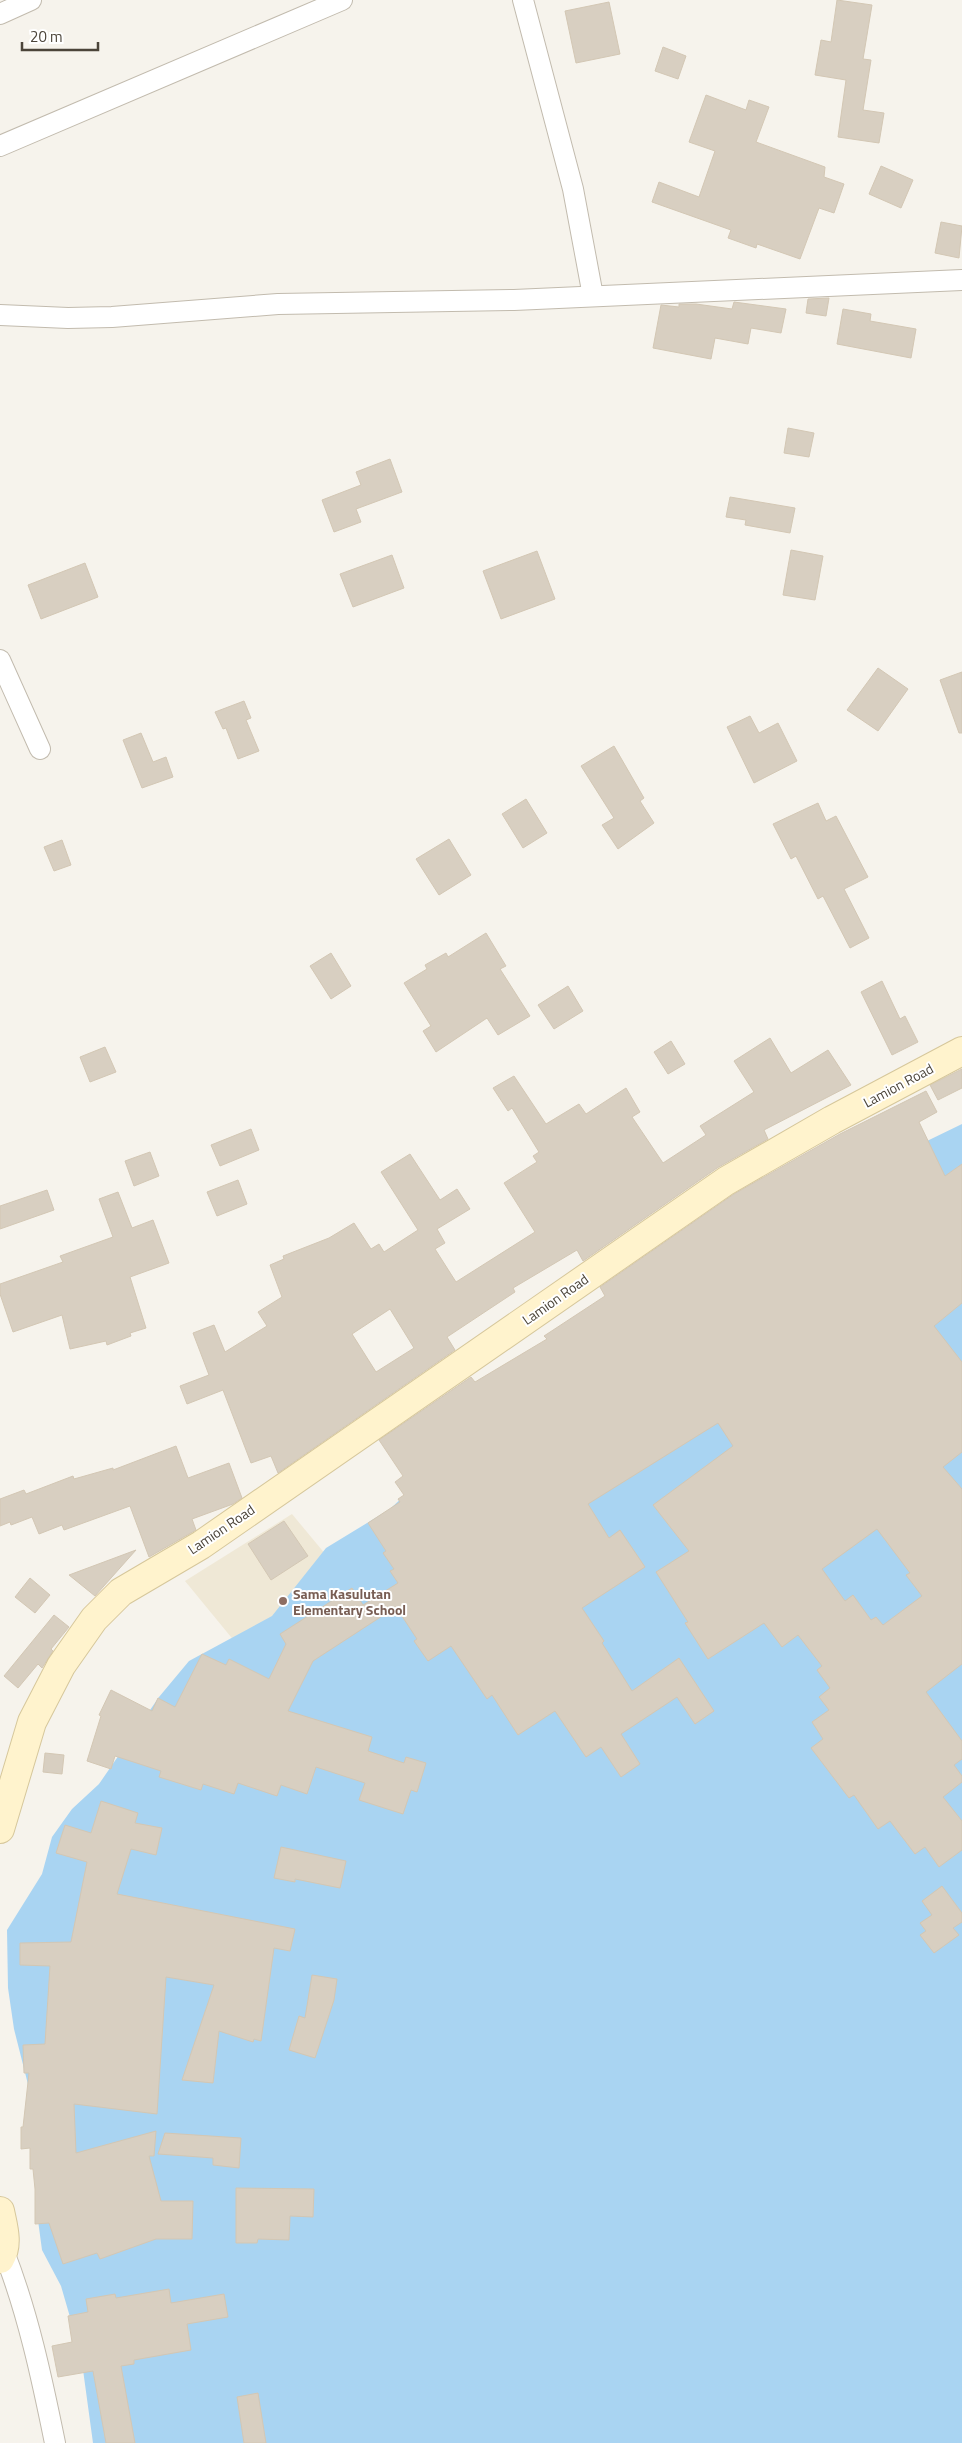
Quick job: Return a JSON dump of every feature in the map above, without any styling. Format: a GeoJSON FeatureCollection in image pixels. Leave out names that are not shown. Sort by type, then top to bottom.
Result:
{"type":"FeatureCollection","features":[{"type":"Feature","properties":{"kind":"street"},"geometry":{"type":"LineString","coordinates":[[0,14],[31,0]]}},
{"type":"Feature","properties":{"kind":"street"},"geometry":{"type":"LineString","coordinates":[[0,146],[342,0]]}},
{"type":"Feature","properties":{"kind":"street"},"geometry":{"type":"LineString","coordinates":[[523,0],[573,188],[593,296]]}},
{"type":"Feature","properties":{"kind":"street"},"geometry":{"type":"LineString","coordinates":[[0,315],[77,318],[319,302],[593,296],[962,280]]}},
{"type":"Feature","properties":{"kind":"street"},"geometry":{"type":"LineString","coordinates":[[0,660],[40,749]]}},
{"type":"Feature","properties":{"kind":"street","name":"Lamion Road"},"geometry":{"type":"LineString","coordinates":[[0,1829],[32,1722],[61,1666],[94,1619],[107,1604],[160,1568],[201,1545],[726,1181],[832,1120],[962,1051]]}},
{"type":"Feature","properties":{"kind":"street"},"geometry":{"type":"LineString","coordinates":[[0,2211],[4,2233],[2,2255],[18,2287],[41,2376],[55,2443]]}},
{"type":"Feature","properties":{"kind":"shaded area","name":"Sama Kasulutan Elementary School"},"geometry":{"type":"Polygon","coordinates":[[[292,1514],[380,1620],[240,1648],[185,1581],[292,1514]]]}},
{"type":"Feature","properties":{"kind":"water"},"geometry":{"type":"Polygon","coordinates":[[[962,1124],[962,2443],[93,2443],[81,2355],[61,2286],[42,2250],[35,2198],[35,2112],[14,2029],[8,1988],[7,1930],[42,1874],[52,1837],[72,1809],[99,1784],[159,1697],[189,1661],[272,1616],[326,1548],[390,1509],[491,1414],[894,1157],[962,1124]]]}},
{"type":"Feature","properties":{"kind":"building"},"geometry":{"type":"Polygon","coordinates":[[[837,0],[872,5],[863,59],[871,60],[863,110],[884,113],[879,143],[838,137],[846,80],[815,75],[821,40],[831,42],[837,0]]]}},
{"type":"Feature","properties":{"kind":"building"},"geometry":{"type":"Polygon","coordinates":[[[609,2],[620,54],[576,63],[565,11],[609,2]]]}},
{"type":"Feature","properties":{"kind":"building"},"geometry":{"type":"Polygon","coordinates":[[[663,47],[686,56],[678,79],[655,71],[663,47]]]}},
{"type":"Feature","properties":{"kind":"building"},"geometry":{"type":"Polygon","coordinates":[[[706,95],[746,110],[749,100],[769,107],[756,142],[825,167],[824,177],[844,184],[834,213],[819,208],[800,259],[757,244],[756,248],[728,238],[731,230],[652,202],[659,182],[699,197],[715,151],[689,142],[706,95]]]}},
{"type":"Feature","properties":{"kind":"building"},"geometry":{"type":"Polygon","coordinates":[[[881,166],[913,180],[901,208],[869,194],[881,166]]]}},
{"type":"Feature","properties":{"kind":"building"},"geometry":{"type":"Polygon","coordinates":[[[941,222],[962,226],[959,258],[935,253],[941,222]]]}},
{"type":"Feature","properties":{"kind":"building"},"geometry":{"type":"Polygon","coordinates":[[[829,298],[826,316],[806,313],[808,299],[829,298]]]}},
{"type":"Feature","properties":{"kind":"building"},"geometry":{"type":"Polygon","coordinates":[[[734,302],[786,309],[781,333],[751,328],[748,344],[715,338],[711,359],[653,348],[661,305],[679,307],[679,304],[696,304],[732,309],[734,302]]]}},
{"type":"Feature","properties":{"kind":"building"},"geometry":{"type":"Polygon","coordinates":[[[843,309],[871,314],[870,321],[916,329],[911,358],[837,344],[843,309]]]}},
{"type":"Feature","properties":{"kind":"building"},"geometry":{"type":"Polygon","coordinates":[[[788,428],[814,433],[809,457],[784,453],[788,428]]]}},
{"type":"Feature","properties":{"kind":"building"},"geometry":{"type":"Polygon","coordinates":[[[390,459],[402,492],[356,509],[361,522],[334,532],[322,500],[361,485],[356,472],[390,459]]]}},
{"type":"Feature","properties":{"kind":"building"},"geometry":{"type":"Polygon","coordinates":[[[730,497],[795,508],[790,533],[745,525],[746,520],[726,517],[730,497]]]}},
{"type":"Feature","properties":{"kind":"building"},"geometry":{"type":"Polygon","coordinates":[[[791,550],[823,556],[815,600],[783,595],[791,550]]]}},
{"type":"Feature","properties":{"kind":"building"},"geometry":{"type":"Polygon","coordinates":[[[537,551],[555,599],[501,619],[483,571],[537,551]]]}},
{"type":"Feature","properties":{"kind":"building"},"geometry":{"type":"Polygon","coordinates":[[[392,555],[404,588],[353,607],[340,574],[392,555]]]}},
{"type":"Feature","properties":{"kind":"building"},"geometry":{"type":"Polygon","coordinates":[[[85,563],[98,597],[41,619],[28,585],[85,563]]]}},
{"type":"Feature","properties":{"kind":"building"},"geometry":{"type":"Polygon","coordinates":[[[878,668],[908,689],[878,731],[847,710],[878,668]]]}},
{"type":"Feature","properties":{"kind":"building"},"geometry":{"type":"Polygon","coordinates":[[[962,672],[962,733],[959,733],[940,680],[962,672]]]}},
{"type":"Feature","properties":{"kind":"building"},"geometry":{"type":"Polygon","coordinates":[[[244,701],[251,718],[246,720],[259,751],[238,759],[226,728],[223,729],[215,712],[244,701]]]}},
{"type":"Feature","properties":{"kind":"building"},"geometry":{"type":"Polygon","coordinates":[[[750,716],[759,733],[778,723],[797,761],[754,783],[727,727],[750,716]]]}},
{"type":"Feature","properties":{"kind":"building"},"geometry":{"type":"Polygon","coordinates":[[[141,733],[153,762],[166,757],[173,777],[142,788],[123,740],[141,733]]]}},
{"type":"Feature","properties":{"kind":"building"},"geometry":{"type":"Polygon","coordinates":[[[614,746],[644,798],[640,801],[654,823],[618,849],[602,825],[614,818],[581,766],[614,746]]]}},
{"type":"Feature","properties":{"kind":"building"},"geometry":{"type":"Polygon","coordinates":[[[526,799],[547,833],[523,848],[502,814],[526,799]]]}},
{"type":"Feature","properties":{"kind":"building"},"geometry":{"type":"Polygon","coordinates":[[[818,803],[826,821],[836,816],[868,877],[844,889],[869,938],[850,948],[823,896],[818,899],[796,856],[791,859],[773,824],[818,803]]]}},
{"type":"Feature","properties":{"kind":"building"},"geometry":{"type":"Polygon","coordinates":[[[449,839],[471,875],[439,895],[416,859],[449,839]]]}},
{"type":"Feature","properties":{"kind":"building"},"geometry":{"type":"Polygon","coordinates":[[[62,840],[71,865],[54,871],[44,847],[62,840]]]}},
{"type":"Feature","properties":{"kind":"building"},"geometry":{"type":"Polygon","coordinates":[[[486,933],[506,966],[500,969],[530,1016],[498,1035],[487,1018],[436,1052],[423,1031],[431,1026],[404,983],[427,969],[425,965],[446,953],[448,957],[486,933]]]}},
{"type":"Feature","properties":{"kind":"building"},"geometry":{"type":"Polygon","coordinates":[[[331,953],[351,986],[331,999],[310,966],[331,953]]]}},
{"type":"Feature","properties":{"kind":"building"},"geometry":{"type":"Polygon","coordinates":[[[882,981],[900,1019],[905,1016],[918,1042],[892,1055],[861,992],[882,981]]]}},
{"type":"Feature","properties":{"kind":"building"},"geometry":{"type":"Polygon","coordinates":[[[568,986],[583,1011],[554,1029],[538,1005],[568,986]]]}},
{"type":"Feature","properties":{"kind":"building"},"geometry":{"type":"Polygon","coordinates":[[[770,1038],[791,1073],[828,1050],[851,1085],[764,1130],[768,1139],[717,1168],[583,1261],[577,1250],[513,1288],[515,1292],[447,1337],[455,1350],[278,1473],[271,1456],[251,1463],[223,1390],[187,1404],[180,1386],[209,1375],[193,1333],[214,1325],[225,1352],[267,1326],[258,1312],[282,1297],[270,1265],[284,1259],[283,1256],[329,1238],[354,1223],[371,1249],[379,1244],[384,1252],[418,1230],[381,1172],[410,1154],[440,1200],[457,1189],[470,1209],[437,1229],[445,1243],[435,1249],[456,1282],[535,1232],[504,1183],[537,1162],[533,1156],[539,1152],[512,1108],[508,1111],[493,1088],[514,1076],[546,1124],[579,1104],[586,1114],[626,1088],[640,1112],[632,1117],[663,1163],[706,1135],[700,1126],[754,1092],[734,1061],[770,1038]],[[390,1309],[352,1334],[376,1372],[414,1348],[390,1309]]]}},
{"type":"Feature","properties":{"kind":"building"},"geometry":{"type":"Polygon","coordinates":[[[671,1041],[685,1064],[668,1074],[654,1052],[671,1041]]]}},
{"type":"Feature","properties":{"kind":"building"},"geometry":{"type":"Polygon","coordinates":[[[105,1047],[116,1072],[90,1082],[80,1057],[105,1047]]]}},
{"type":"Feature","properties":{"kind":"building"},"geometry":{"type":"Polygon","coordinates":[[[962,1069],[962,1088],[938,1100],[930,1085],[962,1069]]]}},
{"type":"Feature","properties":{"kind":"building"},"geometry":{"type":"Polygon","coordinates":[[[926,1091],[937,1112],[919,1122],[945,1176],[962,1164],[962,1303],[934,1326],[962,1362],[962,1452],[943,1467],[962,1489],[962,1664],[926,1692],[962,1741],[962,1759],[954,1765],[962,1776],[962,1782],[943,1797],[962,1821],[962,1850],[939,1867],[925,1847],[915,1854],[890,1821],[878,1829],[854,1795],[849,1798],[811,1748],[823,1739],[812,1722],[829,1710],[819,1697],[830,1688],[817,1670],[822,1666],[798,1635],[782,1647],[764,1623],[708,1659],[685,1623],[688,1622],[656,1572],[689,1551],[653,1505],[733,1446],[718,1423],[588,1504],[609,1538],[620,1530],[645,1567],[582,1608],[604,1641],[602,1643],[632,1691],[679,1658],[714,1711],[695,1724],[677,1697],[621,1734],[640,1764],[621,1777],[601,1747],[586,1757],[555,1711],[518,1735],[492,1695],[487,1699],[451,1646],[428,1661],[414,1641],[417,1639],[396,1607],[313,1661],[288,1711],[372,1737],[368,1751],[404,1763],[406,1757],[426,1763],[417,1792],[411,1790],[403,1814],[359,1800],[365,1783],[316,1767],[307,1794],[281,1785],[277,1796],[238,1783],[234,1794],[203,1784],[201,1790],[159,1777],[161,1771],[115,1756],[111,1769],[87,1761],[101,1716],[99,1715],[111,1690],[152,1711],[158,1698],[175,1707],[202,1654],[226,1665],[229,1659],[269,1679],[286,1644],[280,1634],[352,1588],[363,1605],[398,1583],[390,1571],[394,1569],[383,1553],[386,1551],[368,1523],[400,1502],[398,1499],[404,1495],[395,1482],[403,1476],[379,1440],[471,1377],[475,1382],[547,1339],[544,1336],[605,1296],[600,1287],[734,1194],[840,1134],[926,1091]],[[877,1529],[822,1569],[845,1601],[853,1595],[871,1620],[876,1617],[883,1625],[922,1596],[906,1575],[910,1573],[877,1529]]]}},
{"type":"Feature","properties":{"kind":"building"},"geometry":{"type":"Polygon","coordinates":[[[251,1129],[259,1150],[220,1166],[211,1145],[251,1129]]]}},
{"type":"Feature","properties":{"kind":"building"},"geometry":{"type":"Polygon","coordinates":[[[150,1152],[159,1176],[134,1186],[125,1161],[150,1152]]]}},
{"type":"Feature","properties":{"kind":"building"},"geometry":{"type":"Polygon","coordinates":[[[238,1180],[247,1204],[217,1216],[207,1192],[238,1180]]]}},
{"type":"Feature","properties":{"kind":"building"},"geometry":{"type":"Polygon","coordinates":[[[47,1190],[54,1210],[0,1229],[0,1206],[47,1190]]]}},
{"type":"Feature","properties":{"kind":"building"},"geometry":{"type":"Polygon","coordinates":[[[118,1192],[132,1228],[153,1220],[169,1263],[130,1277],[146,1328],[130,1333],[131,1336],[107,1345],[106,1341],[70,1349],[62,1315],[13,1332],[0,1294],[0,1284],[63,1262],[60,1256],[113,1237],[99,1199],[118,1192]]]}},
{"type":"Feature","properties":{"kind":"building"},"geometry":{"type":"Polygon","coordinates":[[[176,1446],[188,1478],[229,1463],[242,1498],[233,1504],[192,1519],[196,1530],[149,1557],[130,1506],[64,1530],[62,1525],[39,1534],[32,1517],[11,1525],[10,1522],[0,1526],[0,1499],[24,1490],[26,1494],[73,1476],[74,1479],[113,1468],[113,1470],[176,1446]]]}},
{"type":"Feature","properties":{"kind":"building"},"geometry":{"type":"Polygon","coordinates":[[[284,1521],[308,1556],[271,1580],[248,1544],[284,1521]]]}},
{"type":"Feature","properties":{"kind":"building"},"geometry":{"type":"Polygon","coordinates":[[[136,1550],[95,1596],[69,1575],[136,1550]]]}},
{"type":"Feature","properties":{"kind":"building"},"geometry":{"type":"Polygon","coordinates":[[[30,1578],[50,1595],[35,1613],[15,1597],[30,1578]]]}},
{"type":"Feature","properties":{"kind":"building"},"geometry":{"type":"Polygon","coordinates":[[[54,1615],[69,1627],[51,1649],[53,1651],[42,1668],[38,1664],[18,1688],[4,1676],[54,1615]]]}},
{"type":"Feature","properties":{"kind":"building"},"geometry":{"type":"Polygon","coordinates":[[[45,1753],[64,1755],[62,1774],[43,1772],[45,1753]]]}},
{"type":"Feature","properties":{"kind":"building"},"geometry":{"type":"Polygon","coordinates":[[[101,1801],[138,1813],[135,1823],[162,1828],[156,1855],[131,1849],[117,1894],[295,1929],[290,1951],[274,1948],[261,2041],[254,2039],[253,2042],[219,2031],[213,2083],[182,2080],[214,1985],[166,1977],[157,2114],[74,2104],[76,2153],[156,2131],[154,2156],[149,2156],[161,2201],[193,2201],[192,2239],[156,2239],[100,2259],[97,2253],[63,2264],[49,2223],[35,2224],[35,2189],[33,2169],[30,2169],[30,2148],[21,2149],[21,2127],[23,2127],[29,2073],[24,2073],[23,2045],[45,2044],[50,1966],[20,1965],[20,1943],[71,1942],[87,1862],[56,1853],[65,1825],[91,1833],[101,1801]]]}},
{"type":"Feature","properties":{"kind":"building"},"geometry":{"type":"Polygon","coordinates":[[[281,1847],[346,1861],[340,1888],[295,1879],[295,1882],[274,1878],[281,1847]]]}},
{"type":"Feature","properties":{"kind":"building"},"geometry":{"type":"Polygon","coordinates":[[[942,1886],[962,1913],[962,1922],[953,1928],[959,1935],[934,1953],[920,1935],[926,1931],[920,1923],[932,1915],[922,1901],[942,1886]]]}},
{"type":"Feature","properties":{"kind":"building"},"geometry":{"type":"Polygon","coordinates":[[[312,1975],[337,1979],[334,2000],[315,2058],[289,2050],[299,2016],[305,2018],[312,1975]]]}},
{"type":"Feature","properties":{"kind":"building"},"geometry":{"type":"Polygon","coordinates":[[[165,2133],[241,2138],[239,2168],[213,2165],[213,2158],[158,2154],[165,2133]]]}},
{"type":"Feature","properties":{"kind":"building"},"geometry":{"type":"Polygon","coordinates":[[[236,2188],[314,2189],[313,2217],[290,2216],[289,2240],[258,2239],[257,2243],[236,2243],[236,2188]]]}},
{"type":"Feature","properties":{"kind":"building"},"geometry":{"type":"Polygon","coordinates":[[[169,2289],[171,2303],[224,2294],[228,2317],[187,2324],[191,2350],[134,2360],[134,2364],[121,2366],[135,2443],[106,2443],[93,2371],[58,2377],[52,2346],[72,2342],[68,2316],[88,2312],[86,2299],[115,2294],[116,2298],[169,2289]]]}},
{"type":"Feature","properties":{"kind":"building"},"geometry":{"type":"Polygon","coordinates":[[[258,2393],[266,2443],[244,2443],[237,2397],[258,2393]]]}},
{"type":"Feature","properties":{"kind":"place","name":"Sama Kasulutan Elementary School"},"geometry":{"type":"Point","coordinates":[283,1601]}}]}
